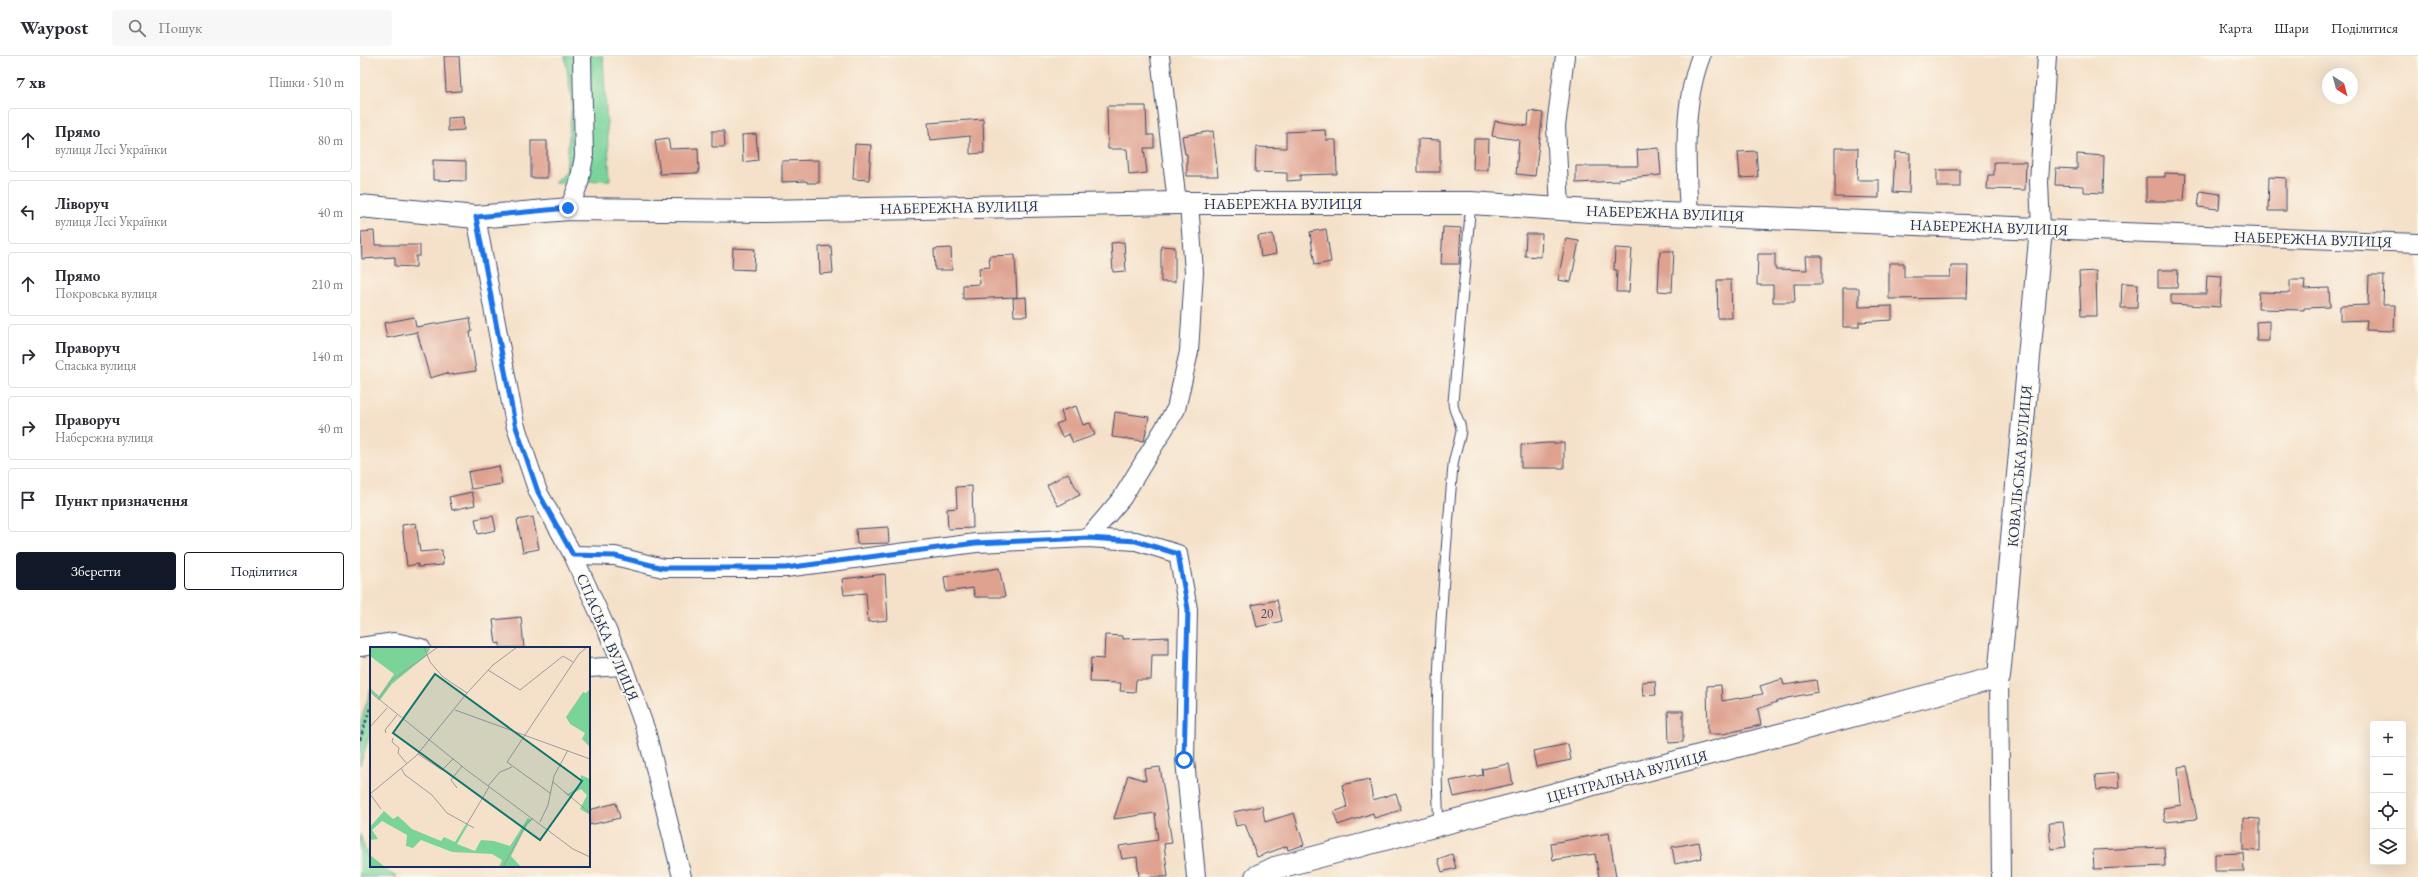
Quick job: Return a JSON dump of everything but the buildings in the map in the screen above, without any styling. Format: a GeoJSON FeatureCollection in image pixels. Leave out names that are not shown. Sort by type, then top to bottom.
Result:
{"type":"FeatureCollection","features":[{"type":"Feature","properties":{"kind":"street"},"geometry":{"type":"LineString","coordinates":[[568,208],[579,183],[584,157],[582,56]]}},
{"type":"Feature","properties":{"kind":"street"},"geometry":{"type":"LineString","coordinates":[[1088,538],[1122,498],[1176,408],[1189,352],[1194,272],[1160,56]]}},
{"type":"Feature","properties":{"kind":"street"},"geometry":{"type":"LineString","coordinates":[[1560,209],[1556,126],[1565,56]]}},
{"type":"Feature","properties":{"kind":"street"},"geometry":{"type":"LineString","coordinates":[[1689,214],[1687,173],[1690,96],[1701,56]]}},
{"type":"Feature","properties":{"kind":"street","name":"КОВАЛЬСЬКА ВУЛИЦЯ"},"geometry":{"type":"LineString","coordinates":[[2001,877],[1999,677],[2041,229],[2039,182],[2047,56]]}},
{"type":"Feature","properties":{"kind":"street","name":"НАБЕРЕЖНА ВУЛИЦЯ"},"geometry":{"type":"LineString","coordinates":[[360,206],[476,217],[568,208],[763,211],[1183,203],[1471,203],[1560,209],[2418,243]]}},
{"type":"Feature","properties":{"kind":"street","name":"СПАСЬКА ВУЛИЦЯ"},"geometry":{"type":"LineString","coordinates":[[476,217],[515,424],[538,492],[573,555],[623,666],[646,731],[682,877]]}},
{"type":"Feature","properties":{"kind":"street"},"geometry":{"type":"LineString","coordinates":[[573,555],[615,556],[663,568],[785,568],[976,543],[1088,538],[1136,541],[1178,554],[1188,609],[1184,760],[1196,877]]}},
{"type":"Feature","properties":{"kind":"street"},"geometry":{"type":"LineString","coordinates":[[360,647],[395,642],[417,647]]}},
{"type":"Feature","properties":{"kind":"street"},"geometry":{"type":"LineString","coordinates":[[590,668],[623,666]]}},
{"type":"Feature","properties":{"kind":"street","name":"ЦЕНТРАЛЬНА ВУЛИЦЯ"},"geometry":{"type":"LineString","coordinates":[[1256,877],[1275,868],[1999,677]]}},
{"type":"Feature","properties":{"kind":"lane"},"geometry":{"type":"LineString","coordinates":[[1439,825],[1435,763],[1439,630],[1453,463],[1461,429],[1453,411],[1453,402],[1471,203]]}},
{"type":"Feature","properties":{"kind":"path"},"geometry":{"type":"LineString","coordinates":[[360,740],[370,707]]}},
{"type":"Feature","properties":{"kind":"green space"},"geometry":{"type":"Polygon","coordinates":[[[565,56],[603,56],[610,180],[554,183],[566,170],[572,103],[565,56]]]}},
{"type":"Feature","properties":{"kind":"green space"},"geometry":{"type":"Polygon","coordinates":[[[370,692],[370,734],[360,765],[360,723],[370,692]]]}},
{"type":"Feature","properties":{"kind":"green space"},"geometry":{"type":"Polygon","coordinates":[[[360,834],[370,867],[380,867],[397,877],[360,877],[360,834]]]}},
{"type":"Feature","properties":{"kind":"route"},"geometry":{"type":"LineString","coordinates":[[568,208],[476,217],[515,424],[538,492],[573,555],[615,556],[663,568],[785,568],[890,553],[976,543],[1088,538],[1136,541],[1178,554],[1188,609],[1184,760]]}}]}
